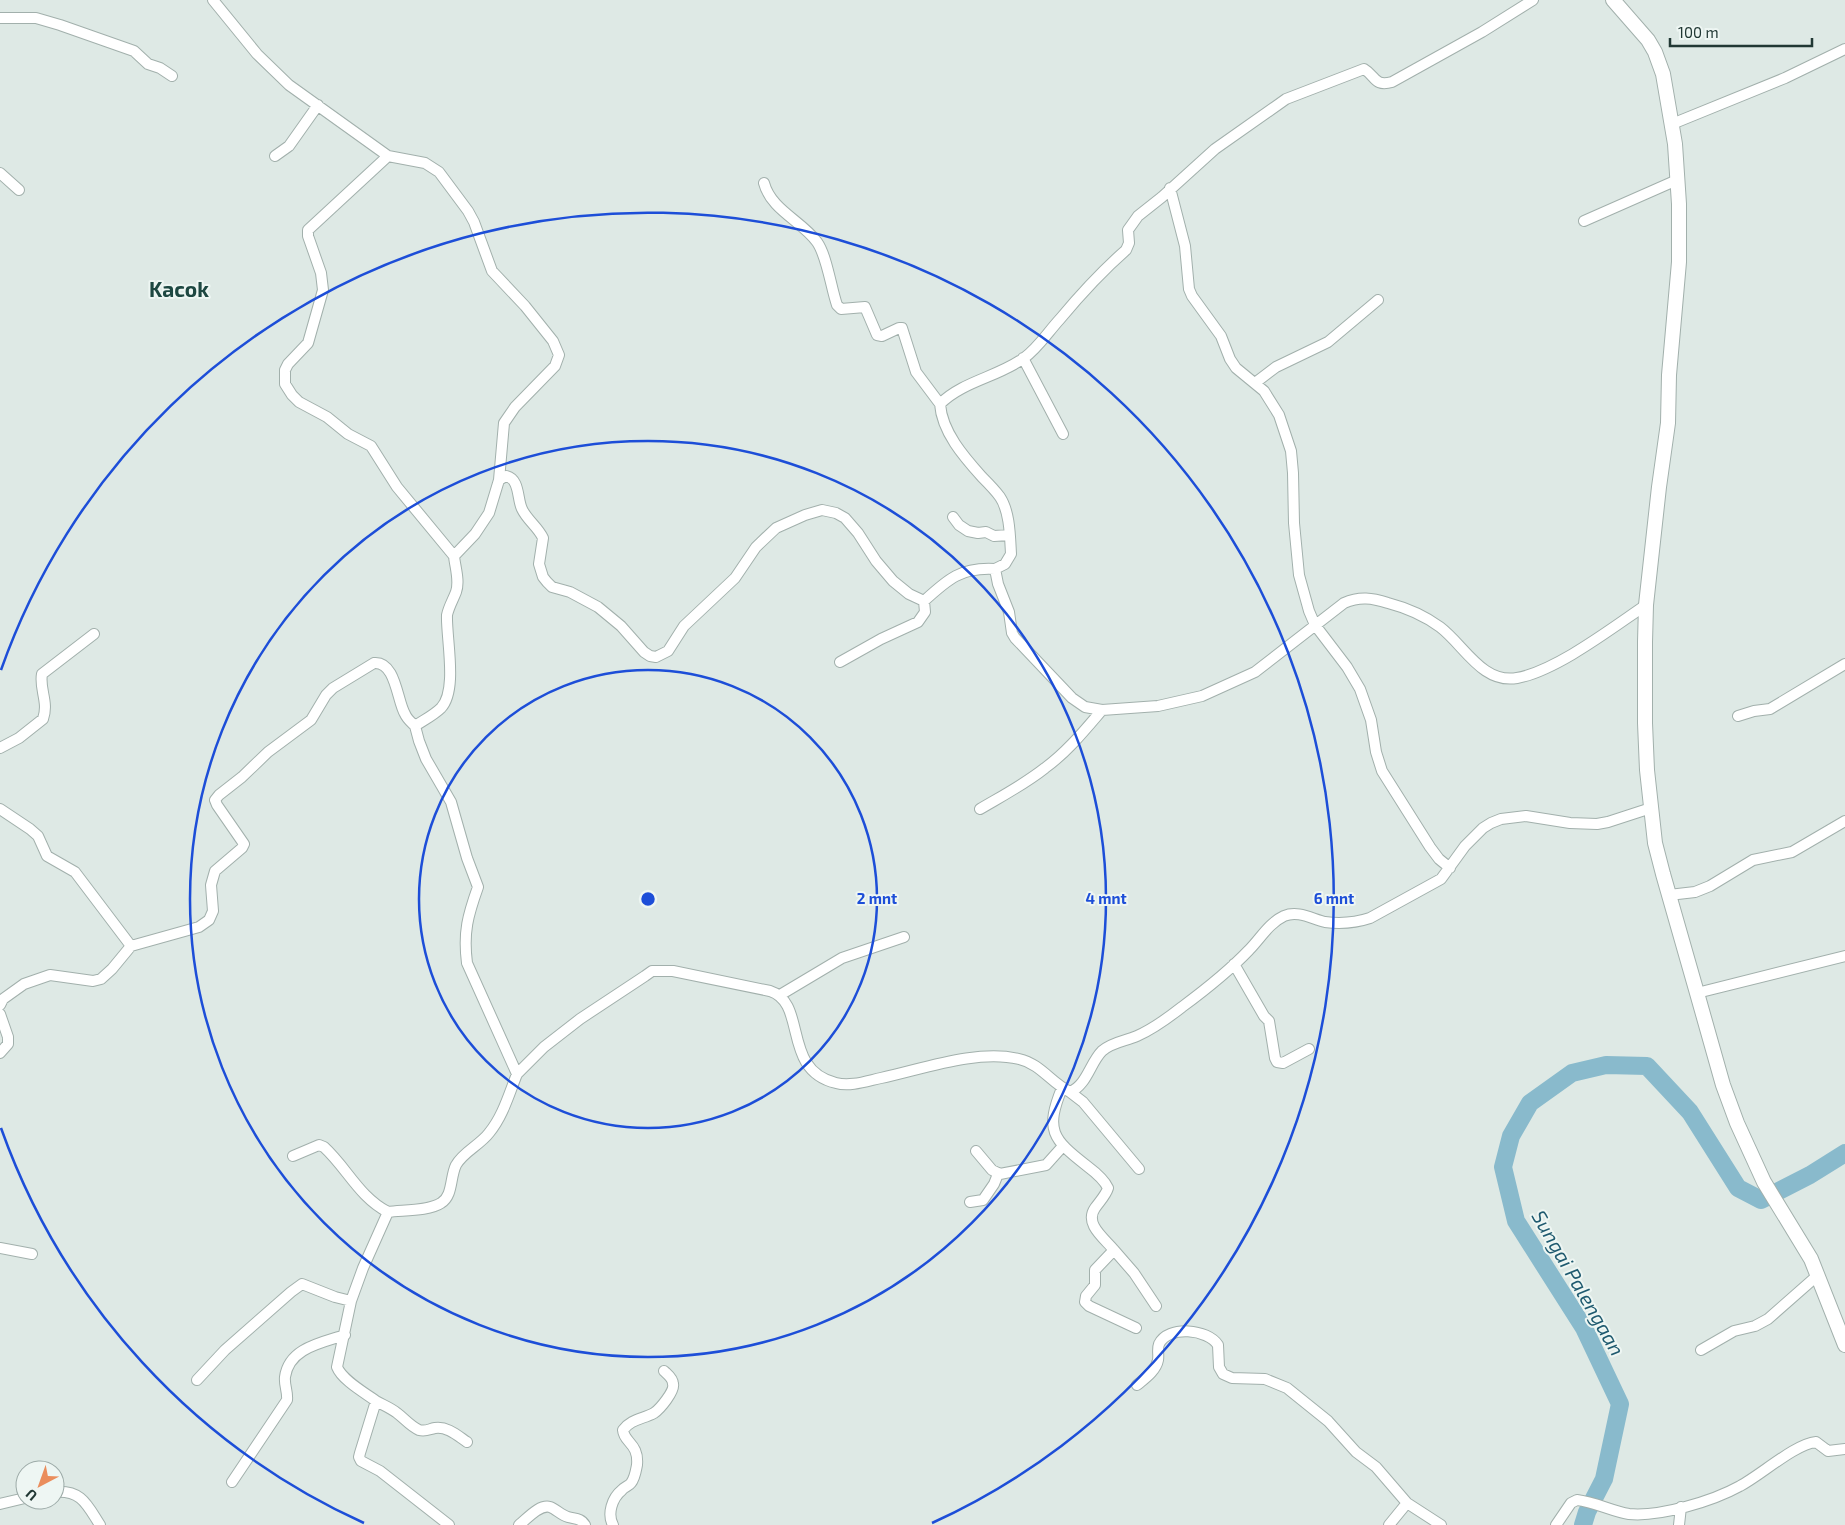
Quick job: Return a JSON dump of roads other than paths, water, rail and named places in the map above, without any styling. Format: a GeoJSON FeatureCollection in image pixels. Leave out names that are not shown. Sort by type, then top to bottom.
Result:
{"type":"FeatureCollection","features":[{"type":"Feature","properties":{"kind":"street"},"geometry":{"type":"LineString","coordinates":[[212,0],[270,69],[289,85],[388,156],[426,163],[439,172],[474,222],[492,271],[525,306],[558,349],[559,355],[555,366],[515,408],[504,424],[499,480],[486,519],[454,556]]}},
{"type":"Feature","properties":{"kind":"street"},"geometry":{"type":"LineString","coordinates":[[940,404],[953,393],[1010,366],[1031,352],[1086,288],[1126,250],[1129,243],[1128,230],[1138,216],[1216,148],[1286,99],[1364,69],[1380,83],[1392,82],[1482,32],[1533,0]]}},
{"type":"Feature","properties":{"kind":"street"},"geometry":{"type":"LineString","coordinates":[[1613,0],[1633,22],[1655,52],[1663,74],[1672,124],[1679,204],[1679,262],[1669,375],[1668,422],[1646,606],[1645,722],[1651,808],[1657,851],[1723,1085],[1737,1123],[1764,1182],[1808,1252],[1845,1345]]}},
{"type":"Feature","properties":{"kind":"street"},"geometry":{"type":"LineString","coordinates":[[0,18],[36,18],[60,25],[134,51],[148,64],[160,68],[172,76]]}},
{"type":"Feature","properties":{"kind":"street"},"geometry":{"type":"LineString","coordinates":[[1672,124],[1785,78],[1845,49]]}},
{"type":"Feature","properties":{"kind":"street"},"geometry":{"type":"LineString","coordinates":[[275,156],[289,146],[318,105]]}},
{"type":"Feature","properties":{"kind":"street"},"geometry":{"type":"LineString","coordinates":[[388,156],[308,230],[308,236],[321,272],[322,290],[308,343],[288,364],[285,370],[285,384],[299,402],[327,417],[348,434],[371,446],[398,487],[454,556],[457,585],[447,615],[449,690],[440,708],[415,726]]}},
{"type":"Feature","properties":{"kind":"street"},"geometry":{"type":"LineString","coordinates":[[0,173],[19,190]]}},
{"type":"Feature","properties":{"kind":"street"},"geometry":{"type":"LineString","coordinates":[[1584,221],[1677,180]]}},
{"type":"Feature","properties":{"kind":"street"},"geometry":{"type":"LineString","coordinates":[[764,183],[770,197],[818,243],[833,294],[839,307],[844,309],[863,306],[867,308],[876,333],[880,336],[902,328],[916,372],[940,404],[943,420],[955,442],[965,458],[1000,497],[1004,506],[1009,535],[1010,557],[1005,564],[995,569],[968,570],[940,587],[924,601]]}},
{"type":"Feature","properties":{"kind":"street"},"geometry":{"type":"LineString","coordinates":[[1170,188],[1186,246],[1189,289],[1192,296],[1220,336],[1236,368],[1270,398],[1279,415],[1291,450],[1294,522],[1299,575],[1303,594],[1315,625],[1360,689],[1371,720],[1376,752],[1382,771],[1430,847],[1439,859],[1450,868]]}},
{"type":"Feature","properties":{"kind":"street"},"geometry":{"type":"LineString","coordinates":[[1255,383],[1276,367],[1328,342],[1378,300]]}},
{"type":"Feature","properties":{"kind":"street"},"geometry":{"type":"LineString","coordinates":[[1024,358],[1063,434]]}},
{"type":"Feature","properties":{"kind":"street"},"geometry":{"type":"LineString","coordinates":[[499,480],[506,476],[512,479],[516,485],[523,512],[541,533],[543,543],[539,564],[543,577],[547,582],[598,606],[621,626],[644,652],[650,656],[656,657],[668,652],[684,626],[735,578],[764,538],[782,524],[822,510],[836,513],[845,518],[892,581],[909,594],[924,601]]}},
{"type":"Feature","properties":{"kind":"street"},"geometry":{"type":"LineString","coordinates":[[952,518],[968,531],[986,532],[994,536],[1009,535]]}},
{"type":"Feature","properties":{"kind":"street"},"geometry":{"type":"LineString","coordinates":[[995,569],[998,584],[1009,612],[1012,633],[1018,644],[1079,704],[1091,710],[1158,706],[1202,696],[1255,672],[1344,603],[1352,600],[1375,599],[1405,608],[1440,628],[1485,671],[1496,676],[1515,678],[1532,673],[1568,656],[1646,606]]}},
{"type":"Feature","properties":{"kind":"street"},"geometry":{"type":"LineString","coordinates":[[840,662],[881,639],[918,622],[925,612],[924,601]]}},
{"type":"Feature","properties":{"kind":"street"},"geometry":{"type":"LineString","coordinates":[[0,748],[18,738],[43,719],[45,698],[41,680],[42,674],[94,634]]}},
{"type":"Feature","properties":{"kind":"street"},"geometry":{"type":"LineString","coordinates":[[0,1005],[3,999],[24,984],[50,974],[93,981],[101,979],[112,970],[131,946],[199,927],[209,920],[213,912],[211,885],[215,871],[242,848],[244,844],[215,800],[268,752],[311,720],[326,695],[333,688],[374,663],[380,663],[385,666],[396,684],[404,713],[415,726],[426,759],[451,802],[467,858],[478,887],[468,919],[465,946],[468,963],[517,1074]]}},
{"type":"Feature","properties":{"kind":"street"},"geometry":{"type":"LineString","coordinates":[[1738,716],[1770,709],[1845,664]]}},
{"type":"Feature","properties":{"kind":"street"},"geometry":{"type":"LineString","coordinates":[[980,809],[1025,783],[1047,767],[1067,749],[1102,710]]}},
{"type":"Feature","properties":{"kind":"street"},"geometry":{"type":"LineString","coordinates":[[1156,1306],[1134,1273],[1094,1228],[1091,1220],[1092,1212],[1107,1192],[1108,1186],[1064,1146],[1055,1134],[1052,1122],[1054,1107],[1066,1090],[1078,1088],[1103,1050],[1110,1045],[1138,1035],[1159,1024],[1234,964],[1276,921],[1286,915],[1299,914],[1326,922],[1358,922],[1370,918],[1441,879],[1465,846],[1483,828],[1501,819],[1526,816],[1570,823],[1597,824],[1651,808]]}},
{"type":"Feature","properties":{"kind":"street"},"geometry":{"type":"LineString","coordinates":[[0,809],[38,836],[48,856],[75,872],[131,946]]}},
{"type":"Feature","properties":{"kind":"street"},"geometry":{"type":"LineString","coordinates":[[1669,895],[1695,892],[1710,886],[1753,860],[1792,852],[1845,821]]}},
{"type":"Feature","properties":{"kind":"street"},"geometry":{"type":"LineString","coordinates":[[780,995],[842,958],[904,937]]}},
{"type":"Feature","properties":{"kind":"street"},"geometry":{"type":"LineString","coordinates":[[1697,993],[1845,956]]}},
{"type":"Feature","properties":{"kind":"street"},"geometry":{"type":"LineString","coordinates":[[1234,964],[1264,1016],[1269,1021],[1277,1062],[1284,1063],[1310,1049]]}},
{"type":"Feature","properties":{"kind":"street"},"geometry":{"type":"LineString","coordinates":[[293,1156],[319,1145],[324,1147],[375,1206],[388,1212],[433,1207],[442,1203],[448,1197],[452,1174],[457,1163],[489,1134],[500,1118],[517,1074],[544,1047],[580,1019],[652,972],[673,971],[770,991],[780,995],[788,1008],[804,1060],[819,1077],[837,1084],[858,1083],[962,1059],[1001,1058],[1028,1061],[1083,1102],[1139,1169]]}},
{"type":"Feature","properties":{"kind":"street"},"geometry":{"type":"LineString","coordinates":[[0,1014],[8,1037],[8,1044],[0,1054]]}},
{"type":"Feature","properties":{"kind":"street"},"geometry":{"type":"LineString","coordinates":[[998,1174],[1046,1165],[1064,1146]]}},
{"type":"Feature","properties":{"kind":"street"},"geometry":{"type":"LineString","coordinates":[[976,1151],[998,1174]]}},
{"type":"Feature","properties":{"kind":"street"},"geometry":{"type":"LineString","coordinates":[[970,1202],[983,1200],[994,1184],[998,1174]]}},
{"type":"Feature","properties":{"kind":"street"},"geometry":{"type":"LineString","coordinates":[[388,1212],[362,1268],[351,1301],[337,1367],[356,1387],[397,1413],[407,1423],[417,1429],[428,1431],[442,1428],[467,1442]]}},
{"type":"Feature","properties":{"kind":"street"},"geometry":{"type":"LineString","coordinates":[[0,1248],[32,1254]]}},
{"type":"Feature","properties":{"kind":"street"},"geometry":{"type":"LineString","coordinates":[[1114,1250],[1095,1270],[1095,1285],[1086,1296],[1085,1302],[1089,1306],[1136,1328]]}},
{"type":"Feature","properties":{"kind":"street"},"geometry":{"type":"LineString","coordinates":[[1701,1350],[1734,1331],[1756,1326],[1768,1319],[1818,1275]]}},
{"type":"Feature","properties":{"kind":"street"},"geometry":{"type":"LineString","coordinates":[[197,1380],[225,1350],[302,1284],[351,1301]]}},
{"type":"Feature","properties":{"kind":"street"},"geometry":{"type":"LineString","coordinates":[[1137,1385],[1148,1376],[1156,1365],[1159,1344],[1166,1335],[1181,1331],[1208,1336],[1218,1345],[1219,1368],[1223,1374],[1232,1378],[1265,1379],[1287,1388],[1328,1420],[1356,1452],[1376,1467],[1407,1503],[1441,1525]]}},
{"type":"Feature","properties":{"kind":"street"},"geometry":{"type":"LineString","coordinates":[[232,1482],[287,1400],[285,1378],[289,1364],[298,1353],[345,1335]]}},
{"type":"Feature","properties":{"kind":"street"},"geometry":{"type":"LineString","coordinates":[[613,1525],[610,1512],[614,1500],[631,1483],[637,1464],[637,1453],[633,1445],[626,1438],[623,1430],[639,1417],[652,1414],[658,1410],[665,1401],[674,1384],[664,1371]]}},
{"type":"Feature","properties":{"kind":"street"},"geometry":{"type":"LineString","coordinates":[[376,1401],[360,1453],[361,1461],[380,1471],[449,1525]]}},
{"type":"Feature","properties":{"kind":"street"},"geometry":{"type":"LineString","coordinates":[[1556,1525],[1570,1503],[1577,1500],[1627,1513],[1654,1513],[1713,1498],[1741,1486],[1782,1458],[1808,1444],[1816,1442],[1828,1451],[1845,1449]]}},
{"type":"Feature","properties":{"kind":"street"},"geometry":{"type":"LineString","coordinates":[[65,1491],[70,1491],[83,1500],[100,1525]]}},
{"type":"Feature","properties":{"kind":"street"},"geometry":{"type":"LineString","coordinates":[[0,1504],[15,1500]]}},
{"type":"Feature","properties":{"kind":"street"},"geometry":{"type":"LineString","coordinates":[[1389,1525],[1407,1503]]}},
{"type":"Feature","properties":{"kind":"street"},"geometry":{"type":"LineString","coordinates":[[519,1525],[537,1510],[550,1507],[566,1517],[579,1519],[585,1525]]}},
{"type":"Feature","properties":{"kind":"street"},"geometry":{"type":"LineString","coordinates":[[1679,1525],[1681,1507]]}},
{"type":"Feature","properties":{"kind":"waterway","name":"Sungai Palengaan"},"geometry":{"type":"LineString","coordinates":[[1583,1525],[1587,1512],[1604,1479],[1620,1404],[1584,1328],[1516,1221],[1503,1167],[1511,1136],[1530,1103],[1572,1073],[1606,1065],[1647,1066],[1690,1112],[1738,1188],[1761,1200],[1810,1175],[1845,1153]]}},
{"type":"Feature","properties":{"kind":"district","name":"Kacok"},"geometry":{"type":"Point","coordinates":[179,290]}}]}
